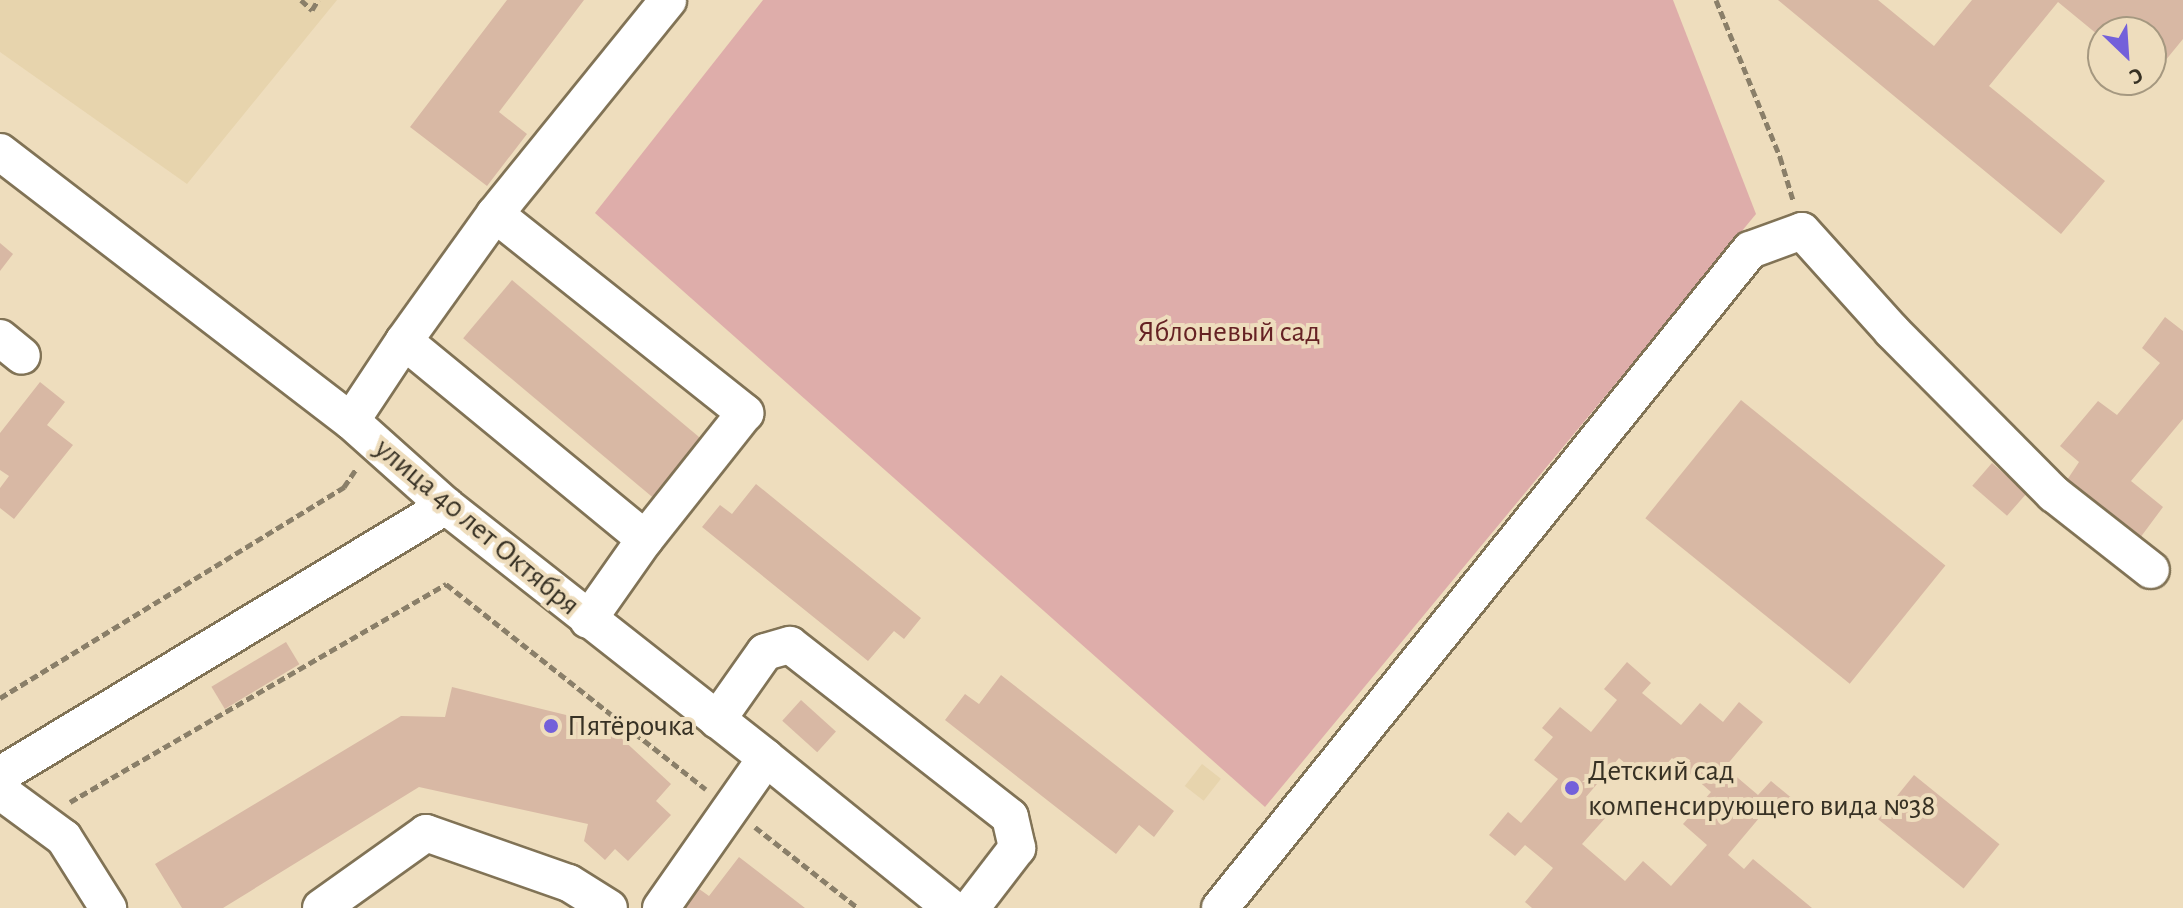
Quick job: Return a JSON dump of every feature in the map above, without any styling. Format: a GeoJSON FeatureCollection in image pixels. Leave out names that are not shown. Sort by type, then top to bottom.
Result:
{"type":"FeatureCollection","features":[{"type":"Feature","properties":{"kind":"street"},"geometry":{"type":"LineString","coordinates":[[363,432],[404,341],[495,214],[668,0]]}},
{"type":"Feature","properties":{"kind":"street","name":"улица 40 лет Октября"},"geometry":{"type":"LineString","coordinates":[[0,152],[363,432],[446,506],[951,908]]}},
{"type":"Feature","properties":{"kind":"street"},"geometry":{"type":"LineString","coordinates":[[495,214],[745,413],[645,539],[588,620]]}},
{"type":"Feature","properties":{"kind":"street"},"geometry":{"type":"LineString","coordinates":[[1220,908],[1750,250],[1802,231],[1892,331],[2054,494],[2151,570]]}},
{"type":"Feature","properties":{"kind":"street"},"geometry":{"type":"LineString","coordinates":[[404,341],[645,539]]}},
{"type":"Feature","properties":{"kind":"street"},"geometry":{"type":"LineString","coordinates":[[0,775],[446,506]]}},
{"type":"Feature","properties":{"kind":"street"},"geometry":{"type":"LineString","coordinates":[[717,720],[765,652],[790,645],[1010,817],[1017,848],[971,908]]}},
{"type":"Feature","properties":{"kind":"street"},"geometry":{"type":"LineString","coordinates":[[661,908],[766,758]]}},
{"type":"Feature","properties":{"kind":"street"},"geometry":{"type":"LineString","coordinates":[[0,791],[64,838],[108,908]]}},
{"type":"Feature","properties":{"kind":"street"},"geometry":{"type":"LineString","coordinates":[[321,908],[426,833],[569,883],[609,908]]}},
{"type":"Feature","properties":{"kind":"path"},"geometry":{"type":"LineString","coordinates":[[301,0],[312,10],[318,0]]}},
{"type":"Feature","properties":{"kind":"path"},"geometry":{"type":"LineString","coordinates":[[1716,0],[1780,157],[1802,231]]}},
{"type":"Feature","properties":{"kind":"path"},"geometry":{"type":"LineString","coordinates":[[0,698],[344,487],[363,432]]}},
{"type":"Feature","properties":{"kind":"path"},"geometry":{"type":"LineString","coordinates":[[41,819],[446,584],[858,908]]}},
{"type":"Feature","properties":{"kind":"shaded area"},"geometry":{"type":"Polygon","coordinates":[[[0,0],[337,0],[187,184],[0,52],[0,0]]]}},
{"type":"Feature","properties":{"kind":"shaded area"},"geometry":{"type":"Polygon","coordinates":[[[1202,764],[1221,779],[1204,801],[1185,786],[1202,764]]]}},
{"type":"Feature","properties":{"kind":"green space","name":"Яблоневый сад"},"geometry":{"type":"Polygon","coordinates":[[[763,0],[1673,0],[1756,214],[1265,807],[595,213],[763,0]]]}},
{"type":"Feature","properties":{"kind":"building"},"geometry":{"type":"Polygon","coordinates":[[[507,0],[584,0],[499,112],[527,134],[487,186],[410,127],[507,0]]]}},
{"type":"Feature","properties":{"kind":"building"},"geometry":{"type":"Polygon","coordinates":[[[1778,0],[1878,0],[1934,46],[1972,0],[2183,0],[2183,39],[2167,58],[2167,16],[2087,16],[2087,26],[2058,2],[1989,86],[2105,181],[2061,234],[1778,0]]]}},
{"type":"Feature","properties":{"kind":"building"},"geometry":{"type":"Polygon","coordinates":[[[0,243],[13,254],[0,271],[0,243]]]}},
{"type":"Feature","properties":{"kind":"building"},"geometry":{"type":"Polygon","coordinates":[[[512,280],[707,444],[658,502],[463,338],[512,280]]]}},
{"type":"Feature","properties":{"kind":"building"},"geometry":{"type":"Polygon","coordinates":[[[2165,317],[2183,331],[2183,419],[2131,481],[2163,507],[2140,538],[2067,480],[2079,462],[2060,446],[2098,401],[2117,415],[2160,363],[2142,348],[2165,317]]]}},
{"type":"Feature","properties":{"kind":"building"},"geometry":{"type":"Polygon","coordinates":[[[40,382],[65,402],[47,425],[73,445],[14,519],[0,508],[0,488],[9,476],[0,470],[0,433],[40,382]]]}},
{"type":"Feature","properties":{"kind":"building"},"geometry":{"type":"Polygon","coordinates":[[[1741,400],[1945,566],[1850,684],[1645,518],[1741,400]]]}},
{"type":"Feature","properties":{"kind":"building"},"geometry":{"type":"Polygon","coordinates":[[[1992,463],[2027,493],[2007,516],[1972,486],[1992,463]]]}},
{"type":"Feature","properties":{"kind":"building"},"geometry":{"type":"Polygon","coordinates":[[[756,484],[921,618],[904,639],[894,631],[868,661],[702,527],[720,505],[732,514],[756,484]]]}},
{"type":"Feature","properties":{"kind":"building"},"geometry":{"type":"Polygon","coordinates":[[[286,642],[299,664],[225,709],[211,687],[286,642]]]}},
{"type":"Feature","properties":{"kind":"building","name":"Детский сад компенсирующего вида №38"},"geometry":{"type":"Polygon","coordinates":[[[1627,662],[1651,683],[1642,693],[1681,725],[1700,703],[1723,722],[1739,702],[1763,722],[1725,767],[1758,795],[1771,781],[1794,800],[1777,821],[1765,811],[1728,855],[1744,869],[1753,859],[1812,908],[1532,908],[1525,902],[1553,868],[1525,845],[1515,856],[1489,835],[1508,812],[1521,823],[1558,779],[1534,760],[1553,737],[1542,728],[1560,707],[1591,732],[1617,700],[1604,689],[1627,662]],[[1619,758],[1586,797],[1607,816],[1582,844],[1625,881],[1643,861],[1671,886],[1707,845],[1683,824],[1711,792],[1672,758],[1649,784],[1619,758]]]}},
{"type":"Feature","properties":{"kind":"building"},"geometry":{"type":"Polygon","coordinates":[[[1001,675],[1174,811],[1154,837],[1139,825],[1116,854],[945,720],[965,694],[979,704],[1001,675]]]}},
{"type":"Feature","properties":{"kind":"building"},"geometry":{"type":"Polygon","coordinates":[[[452,687],[607,725],[671,784],[656,801],[671,815],[628,861],[615,849],[605,860],[584,841],[588,824],[419,787],[223,908],[182,908],[155,864],[401,716],[445,717],[452,687]]]}},
{"type":"Feature","properties":{"kind":"building"},"geometry":{"type":"Polygon","coordinates":[[[801,700],[836,731],[817,752],[782,721],[801,700]]]}},
{"type":"Feature","properties":{"kind":"building"},"geometry":{"type":"Polygon","coordinates":[[[1914,775],[1999,844],[1964,889],[1878,819],[1914,775]]]}},
{"type":"Feature","properties":{"kind":"building"},"geometry":{"type":"Polygon","coordinates":[[[739,857],[805,908],[678,908],[695,886],[709,896],[739,857]]]}},
{"type":"Feature","properties":{"kind":"place","name":"Пятёрочка"},"geometry":{"type":"Point","coordinates":[551,726]}},
{"type":"Feature","properties":{"kind":"place","name":"Детский сад компенсирующего вида №38"},"geometry":{"type":"Point","coordinates":[1572,788]}}]}
